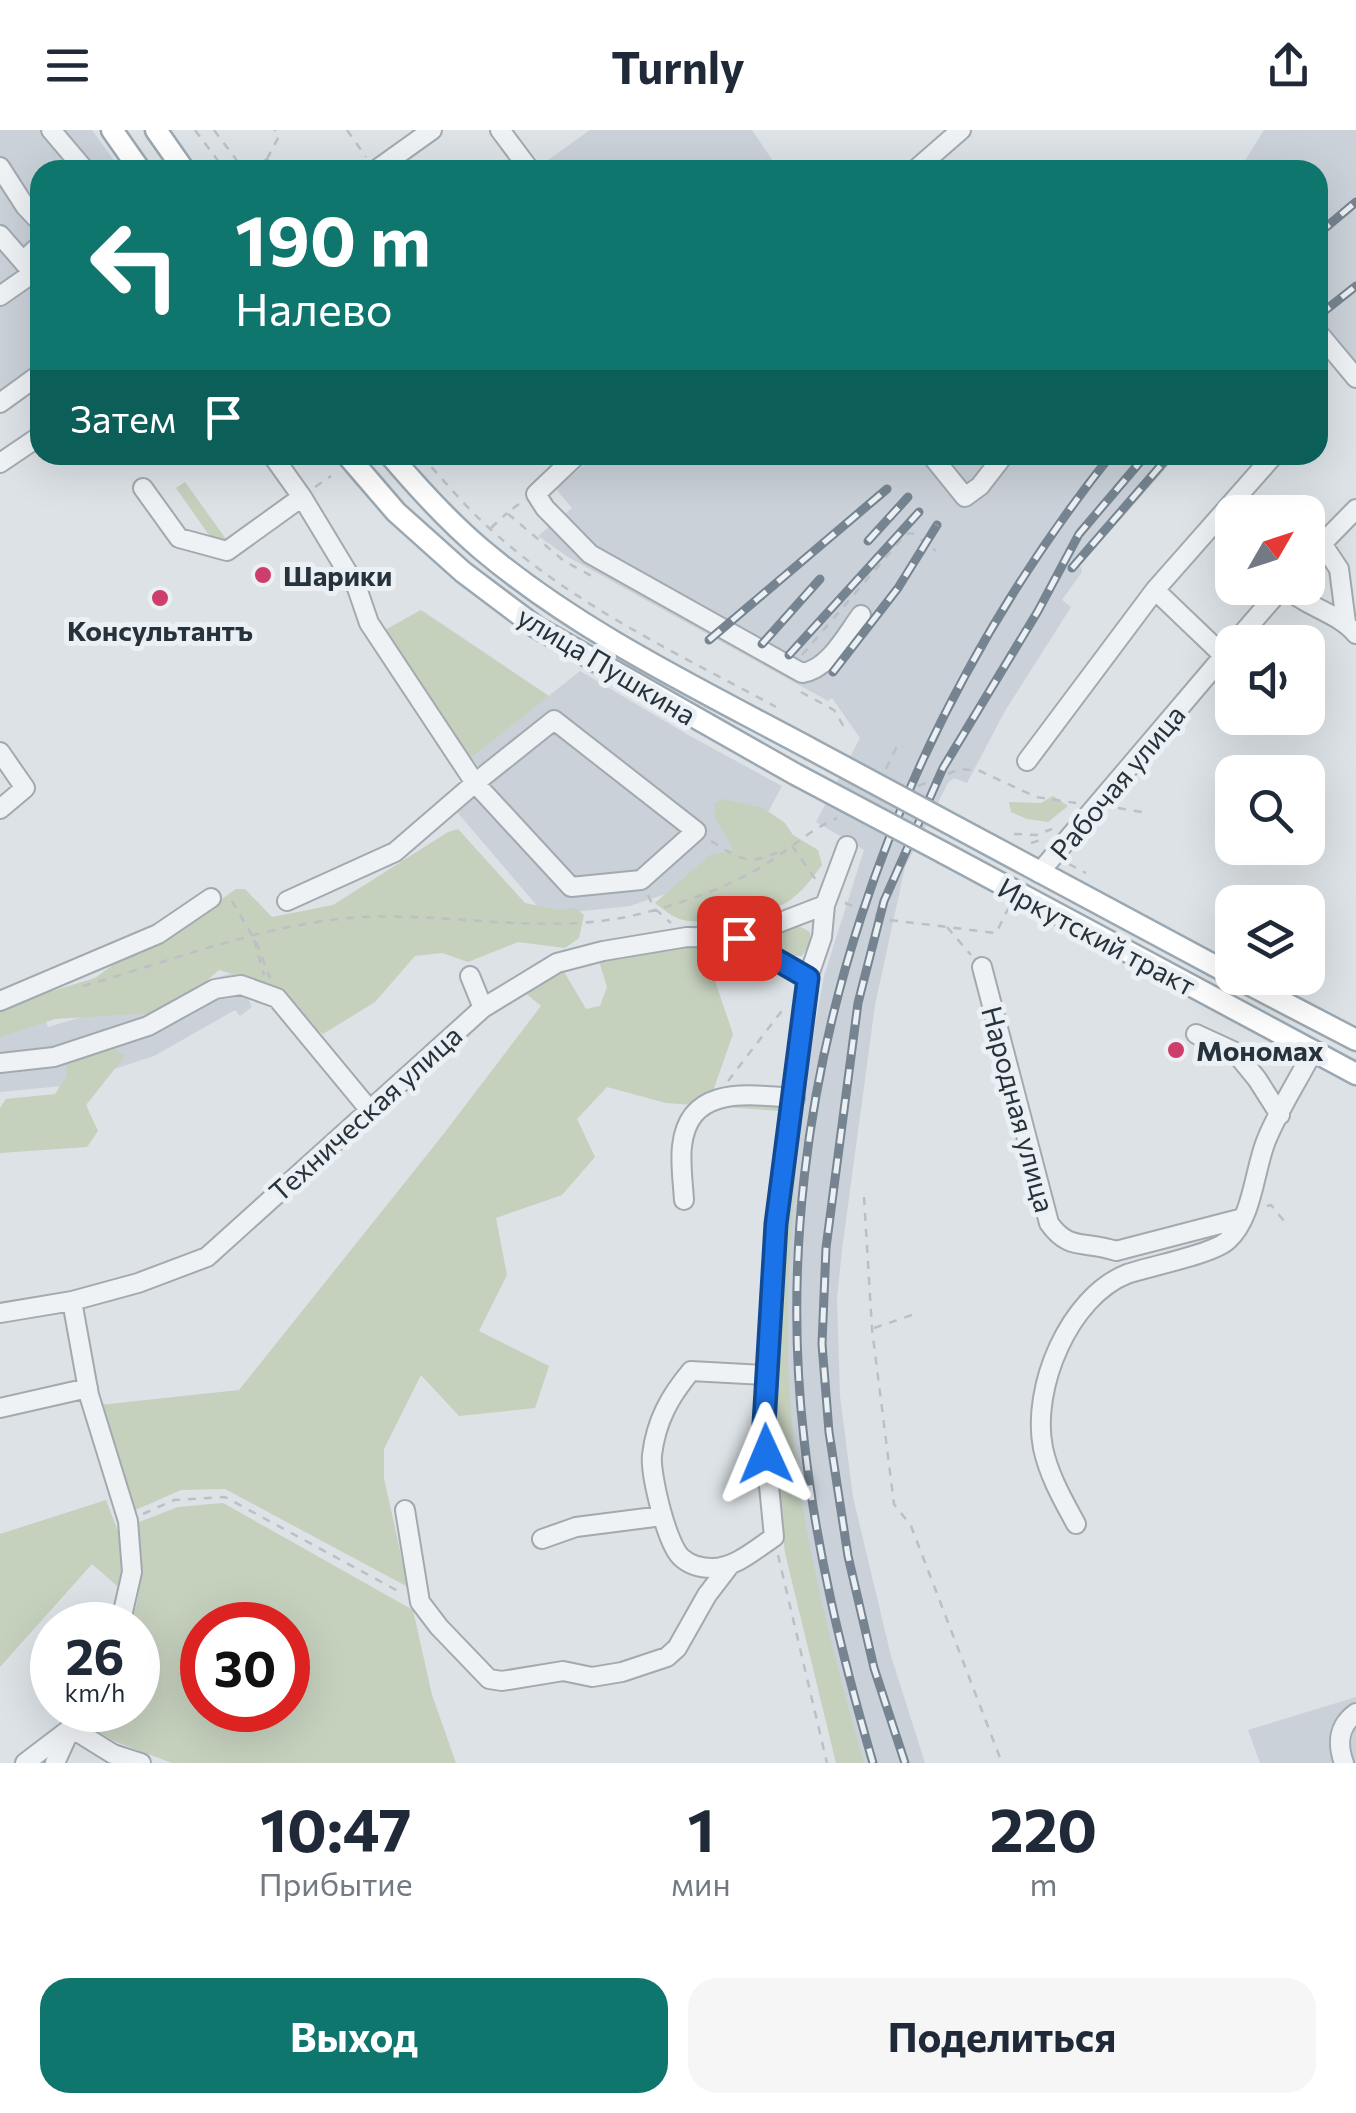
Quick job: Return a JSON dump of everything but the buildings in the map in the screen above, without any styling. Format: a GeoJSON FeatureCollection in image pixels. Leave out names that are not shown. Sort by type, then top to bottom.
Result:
{"type":"FeatureCollection","features":[{"type":"Feature","properties":{"kind":"main road"},"geometry":{"type":"LineString","coordinates":[[112,130],[133,160]]}},
{"type":"Feature","properties":{"kind":"main road"},"geometry":{"type":"LineString","coordinates":[[156,130],[177,160]]}},
{"type":"Feature","properties":{"kind":"main road","name":"улица Пушкина"},"geometry":{"type":"LineString","coordinates":[[356,465],[396,512],[463,572],[536,627],[944,854]]}},
{"type":"Feature","properties":{"kind":"main road","name":"улица Пушкина"},"geometry":{"type":"LineString","coordinates":[[399,465],[482,549],[553,602],[634,654],[958,828]]}},
{"type":"Feature","properties":{"kind":"main road","name":"Иркутский тракт"},"geometry":{"type":"LineString","coordinates":[[958,828],[1215,965]]}},
{"type":"Feature","properties":{"kind":"main road","name":"Иркутский тракт"},"geometry":{"type":"LineString","coordinates":[[944,854],[1356,1074]]}},
{"type":"Feature","properties":{"kind":"main road","name":"Иркутский тракт"},"geometry":{"type":"LineString","coordinates":[[1271,995],[1356,1040]]}},
{"type":"Feature","properties":{"kind":"street"},"geometry":{"type":"LineString","coordinates":[[51,130],[77,160]]}},
{"type":"Feature","properties":{"kind":"street"},"geometry":{"type":"LineString","coordinates":[[390,160],[432,130]]}},
{"type":"Feature","properties":{"kind":"street"},"geometry":{"type":"LineString","coordinates":[[500,130],[522,160]]}},
{"type":"Feature","properties":{"kind":"street"},"geometry":{"type":"LineString","coordinates":[[926,160],[961,130]]}},
{"type":"Feature","properties":{"kind":"street"},"geometry":{"type":"LineString","coordinates":[[0,167],[30,211]]}},
{"type":"Feature","properties":{"kind":"street"},"geometry":{"type":"LineString","coordinates":[[0,235],[30,269]]}},
{"type":"Feature","properties":{"kind":"street"},"geometry":{"type":"LineString","coordinates":[[0,296],[30,273]]}},
{"type":"Feature","properties":{"kind":"street"},"geometry":{"type":"LineString","coordinates":[[1328,344],[1356,378]]}},
{"type":"Feature","properties":{"kind":"street"},"geometry":{"type":"LineString","coordinates":[[0,402],[30,381]]}},
{"type":"Feature","properties":{"kind":"street"},"geometry":{"type":"LineString","coordinates":[[0,464],[30,443]]}},
{"type":"Feature","properties":{"kind":"street"},"geometry":{"type":"LineString","coordinates":[[279,465],[357,588],[368,623],[475,784],[571,888],[641,880],[696,831],[554,720],[475,784],[395,852],[287,901]]}},
{"type":"Feature","properties":{"kind":"street"},"geometry":{"type":"LineString","coordinates":[[566,465],[537,490],[538,500],[590,554],[792,668],[807,673],[818,668],[862,616]]}},
{"type":"Feature","properties":{"kind":"street"},"geometry":{"type":"LineString","coordinates":[[939,465],[965,497],[980,486],[996,465]]}},
{"type":"Feature","properties":{"kind":"street"},"geometry":{"type":"LineString","coordinates":[[1027,762],[1155,590],[1265,465]]}},
{"type":"Feature","properties":{"kind":"street"},"geometry":{"type":"LineString","coordinates":[[144,488],[179,538],[226,551],[302,497]]}},
{"type":"Feature","properties":{"kind":"street"},"geometry":{"type":"LineString","coordinates":[[1325,538],[1356,509]]}},
{"type":"Feature","properties":{"kind":"street"},"geometry":{"type":"LineString","coordinates":[[1325,548],[1339,568],[1351,628]]}},
{"type":"Feature","properties":{"kind":"street"},"geometry":{"type":"LineString","coordinates":[[1155,590],[1215,636]]}},
{"type":"Feature","properties":{"kind":"street","name":"Рабочая улица"},"geometry":{"type":"LineString","coordinates":[[1251,625],[1269,605]]}},
{"type":"Feature","properties":{"kind":"street"},"geometry":{"type":"LineString","coordinates":[[1310,605],[1351,628]]}},
{"type":"Feature","properties":{"kind":"street","name":"Рабочая улица"},"geometry":{"type":"LineString","coordinates":[[1039,873],[1215,667]]}},
{"type":"Feature","properties":{"kind":"street"},"geometry":{"type":"LineString","coordinates":[[0,752],[25,788],[0,809]]}},
{"type":"Feature","properties":{"kind":"street"},"geometry":{"type":"LineString","coordinates":[[404,1510],[420,1602],[438,1627],[489,1679],[502,1680],[563,1671],[592,1677],[667,1658],[678,1648],[707,1595],[730,1565],[774,1538],[764,1424],[776,1224],[808,978],[822,936],[826,901],[847,846]]}},
{"type":"Feature","properties":{"kind":"street"},"geometry":{"type":"LineString","coordinates":[[0,1001],[158,934],[210,898]]}},
{"type":"Feature","properties":{"kind":"street"},"geometry":{"type":"LineString","coordinates":[[739,938],[826,901]]}},
{"type":"Feature","properties":{"kind":"street","name":"Техническая улица"},"geometry":{"type":"LineString","coordinates":[[0,1313],[72,1301],[138,1283],[207,1257],[368,1108],[483,1008],[519,983],[557,964],[603,951],[687,937],[739,938]]}},
{"type":"Feature","properties":{"kind":"street"},"geometry":{"type":"LineString","coordinates":[[739,938],[808,978]]}},
{"type":"Feature","properties":{"kind":"street","name":"Народная улица"},"geometry":{"type":"LineString","coordinates":[[982,967],[1049,1223],[1058,1236],[1067,1243],[1098,1245],[1116,1251],[1242,1218]]}},
{"type":"Feature","properties":{"kind":"street"},"geometry":{"type":"LineString","coordinates":[[470,976],[483,1008]]}},
{"type":"Feature","properties":{"kind":"street"},"geometry":{"type":"LineString","coordinates":[[0,1063],[54,1057],[148,1026],[215,989],[241,985],[277,998],[368,1108]]}},
{"type":"Feature","properties":{"kind":"street"},"geometry":{"type":"LineString","coordinates":[[1196,1034],[1235,1052],[1280,1115]]}},
{"type":"Feature","properties":{"kind":"street"},"geometry":{"type":"LineString","coordinates":[[1076,1524],[1054,1484],[1042,1445],[1043,1391],[1079,1312],[1100,1288],[1124,1276],[1228,1241],[1242,1218],[1267,1139],[1312,1053]]}},
{"type":"Feature","properties":{"kind":"street"},"geometry":{"type":"LineString","coordinates":[[684,1200],[682,1143],[692,1114],[716,1098],[746,1094],[795,1098]]}},
{"type":"Feature","properties":{"kind":"street"},"geometry":{"type":"LineString","coordinates":[[72,1301],[88,1388],[128,1521],[132,1572],[125,1602]]}},
{"type":"Feature","properties":{"kind":"street"},"geometry":{"type":"LineString","coordinates":[[730,1565],[696,1566],[679,1556],[662,1516],[651,1460],[668,1398],[691,1370],[766,1375]]}},
{"type":"Feature","properties":{"kind":"street"},"geometry":{"type":"LineString","coordinates":[[0,1408],[88,1388]]}},
{"type":"Feature","properties":{"kind":"street"},"geometry":{"type":"LineString","coordinates":[[542,1539],[576,1528],[662,1516]]}},
{"type":"Feature","properties":{"kind":"street"},"geometry":{"type":"LineString","coordinates":[[1344,1763],[1340,1738],[1346,1723],[1356,1713]]}},
{"type":"Feature","properties":{"kind":"street"},"geometry":{"type":"LineString","coordinates":[[26,1763],[66,1732]]}},
{"type":"Feature","properties":{"kind":"street"},"geometry":{"type":"LineString","coordinates":[[54,1763],[69,1732]]}},
{"type":"Feature","properties":{"kind":"street"},"geometry":{"type":"LineString","coordinates":[[77,1732],[113,1754],[140,1763]]}},
{"type":"Feature","properties":{"kind":"path"},"geometry":{"type":"LineString","coordinates":[[195,130],[218,160]]}},
{"type":"Feature","properties":{"kind":"path"},"geometry":{"type":"LineString","coordinates":[[214,130],[236,160]]}},
{"type":"Feature","properties":{"kind":"path"},"geometry":{"type":"LineString","coordinates":[[268,159],[279,136],[274,130]]}},
{"type":"Feature","properties":{"kind":"path"},"geometry":{"type":"LineString","coordinates":[[347,130],[369,160]]}},
{"type":"Feature","properties":{"kind":"path"},"geometry":{"type":"LineString","coordinates":[[430,465],[490,529],[563,586],[783,712]]}},
{"type":"Feature","properties":{"kind":"path"},"geometry":{"type":"LineString","coordinates":[[490,529],[507,513]]}},
{"type":"Feature","properties":{"kind":"path"},"geometry":{"type":"LineString","coordinates":[[792,668],[906,534],[912,532],[936,551]]}},
{"type":"Feature","properties":{"kind":"path"},"geometry":{"type":"LineString","coordinates":[[908,790],[960,769],[980,771],[1036,797],[1147,812]]}},
{"type":"Feature","properties":{"kind":"path"},"geometry":{"type":"LineString","coordinates":[[72,989],[301,923],[367,917],[545,924],[630,916],[697,895],[763,866],[824,823],[838,818]]}},
{"type":"Feature","properties":{"kind":"path"},"geometry":{"type":"LineString","coordinates":[[1014,834],[1036,835],[1062,824]]}},
{"type":"Feature","properties":{"kind":"path"},"geometry":{"type":"LineString","coordinates":[[696,831],[736,856],[760,861],[792,846]]}},
{"type":"Feature","properties":{"kind":"path"},"geometry":{"type":"LineString","coordinates":[[792,846],[826,901],[890,920],[996,933],[1008,908]]}},
{"type":"Feature","properties":{"kind":"path"},"geometry":{"type":"LineString","coordinates":[[641,880],[654,908],[687,937]]}},
{"type":"Feature","properties":{"kind":"path"},"geometry":{"type":"LineString","coordinates":[[232,901],[254,936],[266,979],[277,998]]}},
{"type":"Feature","properties":{"kind":"path"},"geometry":{"type":"LineString","coordinates":[[946,926],[982,967]]}},
{"type":"Feature","properties":{"kind":"path"},"geometry":{"type":"LineString","coordinates":[[716,1098],[784,1008]]}},
{"type":"Feature","properties":{"kind":"path"},"geometry":{"type":"LineString","coordinates":[[864,1196],[872,1328],[894,1504],[911,1526],[1002,1763]]}},
{"type":"Feature","properties":{"kind":"path"},"geometry":{"type":"LineString","coordinates":[[872,1328],[912,1314]]}},
{"type":"Feature","properties":{"kind":"path"},"geometry":{"type":"LineString","coordinates":[[128,1521],[174,1500],[225,1497],[420,1602]]}},
{"type":"Feature","properties":{"kind":"path"},"geometry":{"type":"LineString","coordinates":[[774,1538],[828,1763]]}},
{"type":"Feature","properties":{"kind":"shaded area"},"geometry":{"type":"Polygon","coordinates":[[[0,130],[92,130],[114,160],[30,160],[30,372],[0,393],[0,130]]]}},
{"type":"Feature","properties":{"kind":"shaded area"},"geometry":{"type":"Polygon","coordinates":[[[590,130],[752,130],[772,160],[548,160],[590,130]]]}},
{"type":"Feature","properties":{"kind":"shaded area"},"geometry":{"type":"Polygon","coordinates":[[[1264,130],[1356,130],[1356,364],[1328,329],[1328,160],[1245,160],[1264,130]]]}},
{"type":"Feature","properties":{"kind":"shaded area"},"geometry":{"type":"Polygon","coordinates":[[[584,465],[1169,465],[1080,565],[1082,572],[1062,600],[1071,607],[1005,711],[967,783],[954,778],[948,783],[905,867],[875,1005],[837,1298],[840,1396],[853,1497],[891,1656],[925,1763],[854,1763],[827,1709],[778,1329],[800,1120],[814,1031],[824,976],[864,850],[816,822],[860,738],[832,698],[828,701],[568,557],[538,536],[572,508],[556,489],[584,465]]]}},
{"type":"Feature","properties":{"kind":"shaded area"},"geometry":{"type":"Polygon","coordinates":[[[580,671],[782,786],[742,861],[692,885],[630,906],[545,915],[457,812],[492,783],[471,758],[580,671]]]}},
{"type":"Feature","properties":{"kind":"shaded area"},"geometry":{"type":"Polygon","coordinates":[[[236,972],[252,1007],[240,1016],[235,1010],[154,1056],[62,1086],[0,1092],[0,1033],[46,1022],[48,1027],[236,972]]]}},
{"type":"Feature","properties":{"kind":"shaded area"},"geometry":{"type":"Polygon","coordinates":[[[1356,1697],[1356,1763],[1260,1763],[1248,1730],[1356,1697]]]}},
{"type":"Feature","properties":{"kind":"green space"},"geometry":{"type":"Polygon","coordinates":[[[185,482],[226,539],[216,545],[176,488],[185,482]]]}},
{"type":"Feature","properties":{"kind":"green space"},"geometry":{"type":"Polygon","coordinates":[[[421,610],[549,696],[471,758],[465,755],[383,631],[421,610]]]}},
{"type":"Feature","properties":{"kind":"green space"},"geometry":{"type":"Polygon","coordinates":[[[1053,796],[1068,806],[1048,822],[1011,812],[1009,802],[1041,803],[1053,796]]]}},
{"type":"Feature","properties":{"kind":"green space"},"geometry":{"type":"Polygon","coordinates":[[[723,799],[763,808],[785,823],[793,835],[818,850],[822,865],[799,893],[781,905],[726,919],[680,919],[655,903],[710,855],[733,850],[715,817],[715,803],[723,799]]]}},
{"type":"Feature","properties":{"kind":"green space"},"geometry":{"type":"Polygon","coordinates":[[[458,829],[525,903],[559,910],[576,908],[584,915],[579,938],[565,948],[518,942],[468,962],[442,953],[415,956],[375,1002],[323,1034],[247,978],[219,970],[186,999],[152,1013],[55,1019],[0,1037],[0,1007],[95,978],[124,957],[140,954],[172,934],[236,889],[245,889],[272,917],[333,905],[458,829]]]}},
{"type":"Feature","properties":{"kind":"green space"},"geometry":{"type":"Polygon","coordinates":[[[797,925],[810,932],[810,943],[802,956],[788,956],[776,948],[775,938],[797,925]]]}},
{"type":"Feature","properties":{"kind":"green space"},"geometry":{"type":"Polygon","coordinates":[[[701,940],[733,1034],[713,1091],[787,1092],[781,1111],[666,1103],[607,1087],[577,1119],[595,1157],[562,1195],[496,1218],[507,1275],[479,1331],[549,1366],[535,1408],[459,1416],[421,1375],[384,1449],[384,1478],[408,1587],[225,1489],[181,1490],[131,1512],[100,1405],[239,1390],[541,1006],[524,992],[560,965],[586,1009],[600,1006],[607,987],[599,961],[701,940]]]}},
{"type":"Feature","properties":{"kind":"green space"},"geometry":{"type":"Polygon","coordinates":[[[103,1049],[125,1056],[86,1105],[98,1131],[87,1147],[0,1153],[0,1108],[6,1099],[55,1094],[66,1077],[66,1065],[103,1049]]]}},
{"type":"Feature","properties":{"kind":"green space"},"geometry":{"type":"Polygon","coordinates":[[[792,1156],[797,1157],[788,1331],[796,1459],[824,1613],[864,1763],[836,1763],[785,1553],[773,1455],[772,1376],[779,1260],[792,1156]]]}},
{"type":"Feature","properties":{"kind":"green space"},"geometry":{"type":"Polygon","coordinates":[[[106,1500],[126,1552],[124,1592],[92,1564],[58,1602],[30,1602],[30,1633],[0,1667],[0,1534],[106,1500]]]}},
{"type":"Feature","properties":{"kind":"green space"},"geometry":{"type":"Polygon","coordinates":[[[223,1503],[413,1610],[432,1695],[456,1763],[172,1763],[98,1732],[160,1732],[160,1602],[136,1602],[140,1575],[134,1524],[178,1507],[223,1503]]]}},
{"type":"Feature","properties":{"kind":"railway"},"geometry":{"type":"LineString","coordinates":[[1328,226],[1356,202]]}},
{"type":"Feature","properties":{"kind":"railway"},"geometry":{"type":"LineString","coordinates":[[1328,308],[1356,286]]}},
{"type":"Feature","properties":{"kind":"railway"},"geometry":{"type":"LineString","coordinates":[[873,1763],[831,1602],[804,1439],[797,1307],[804,1175],[826,1045],[861,918],[908,794],[965,675],[1034,562],[1104,465]]}},
{"type":"Feature","properties":{"kind":"railway"},"geometry":{"type":"LineString","coordinates":[[905,1763],[874,1668],[848,1556],[829,1432],[822,1344],[826,1248],[858,1003],[884,901],[943,768],[1038,611],[1079,534],[1138,465]]}},
{"type":"Feature","properties":{"kind":"railway"},"geometry":{"type":"LineString","coordinates":[[1072,568],[1161,465]]}},
{"type":"Feature","properties":{"kind":"railway"},"geometry":{"type":"LineString","coordinates":[[709,640],[887,489]]}},
{"type":"Feature","properties":{"kind":"railway"},"geometry":{"type":"LineString","coordinates":[[868,541],[908,497]]}},
{"type":"Feature","properties":{"kind":"railway"},"geometry":{"type":"LineString","coordinates":[[789,655],[919,512]]}},
{"type":"Feature","properties":{"kind":"railway"},"geometry":{"type":"LineString","coordinates":[[833,672],[898,588],[937,525]]}},
{"type":"Feature","properties":{"kind":"railway"},"geometry":{"type":"LineString","coordinates":[[762,644],[820,579]]}},
{"type":"Feature","properties":{"kind":"place","name":"Шарики"},"geometry":{"type":"Point","coordinates":[263,575]}},
{"type":"Feature","properties":{"kind":"place","name":"Консультантъ"},"geometry":{"type":"Point","coordinates":[160,598]}},
{"type":"Feature","properties":{"kind":"place","name":"Мономах"},"geometry":{"type":"Point","coordinates":[1176,1050]}},
{"type":"Feature","properties":{"kind":"route"},"geometry":{"type":"LineString","coordinates":[[739,938],[808,978],[776,1224],[764,1424],[766,1454]]}}]}
